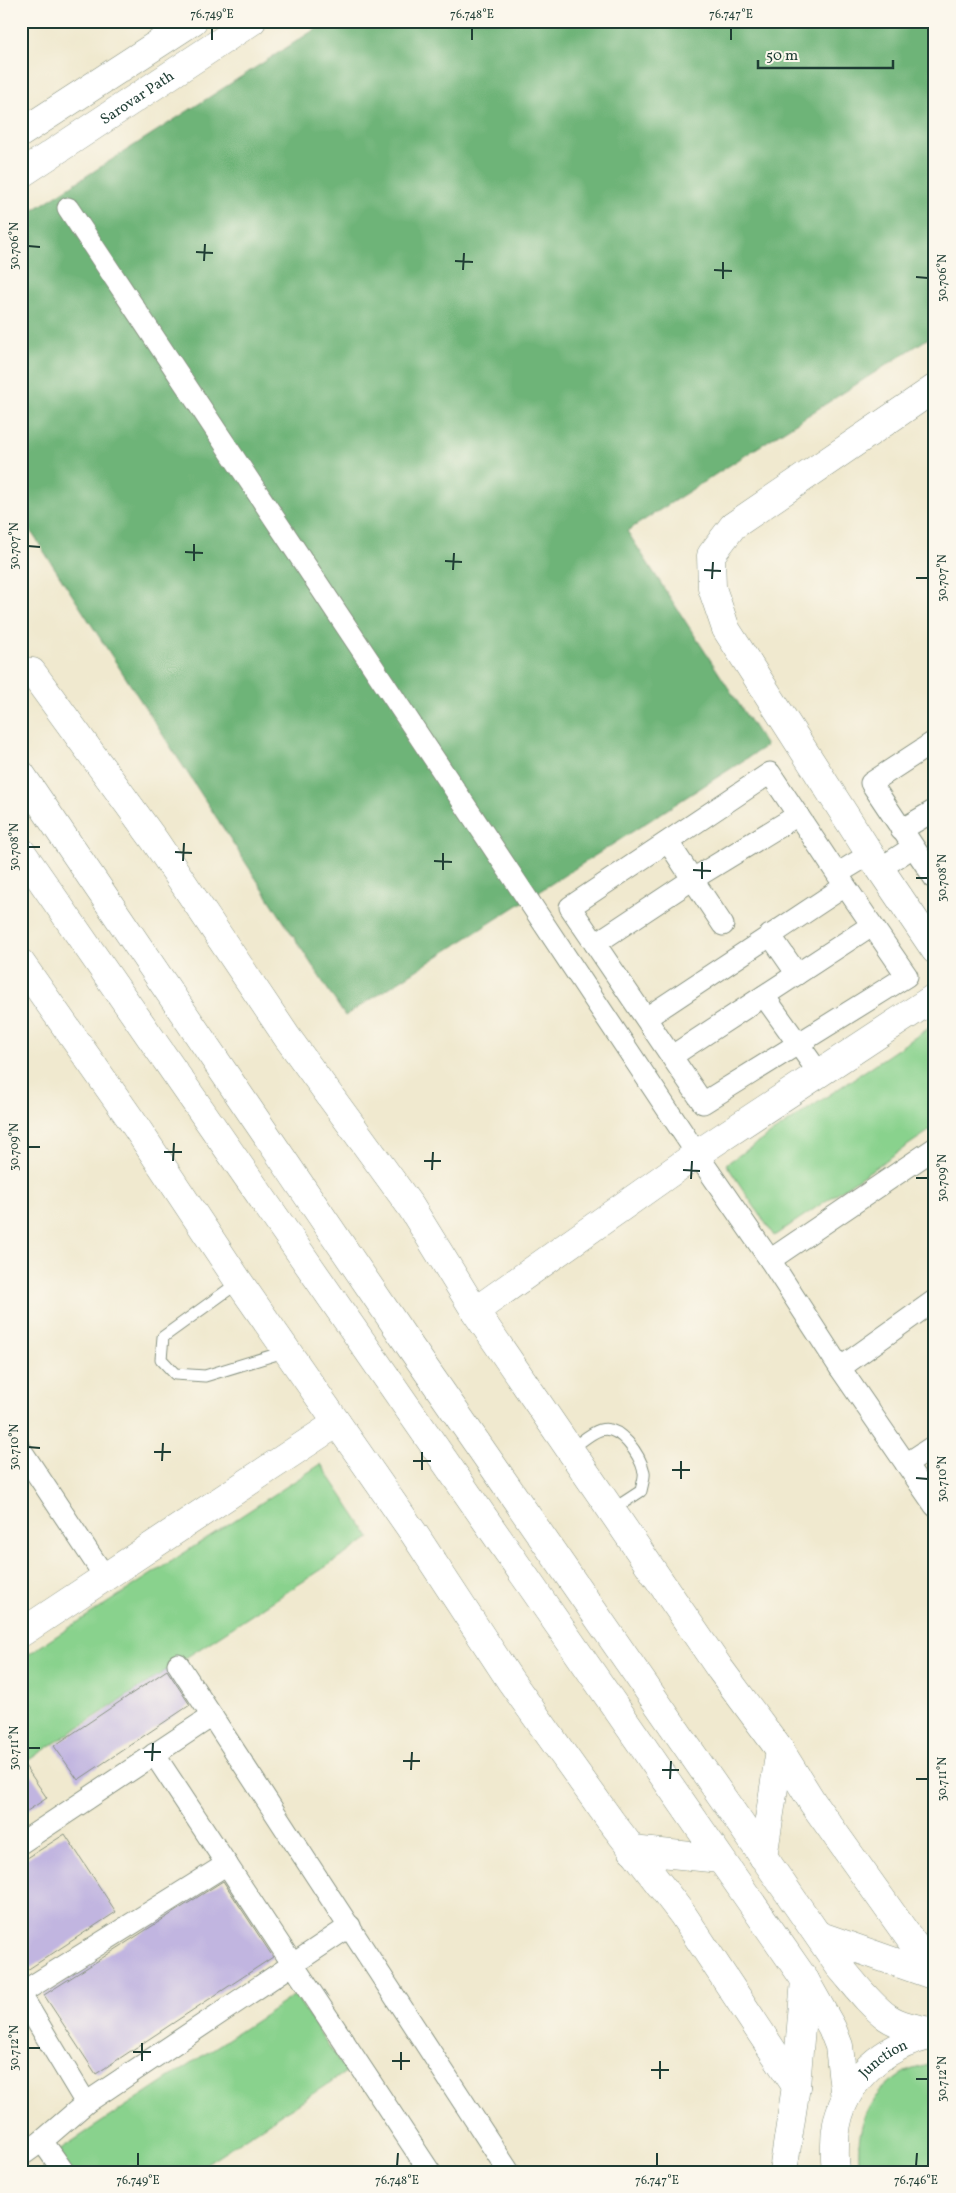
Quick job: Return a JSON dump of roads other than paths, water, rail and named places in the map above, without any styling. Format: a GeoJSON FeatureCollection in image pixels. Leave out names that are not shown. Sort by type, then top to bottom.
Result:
{"type":"FeatureCollection","features":[{"type":"Feature","properties":{"kind":"main road"},"geometry":{"type":"LineString","coordinates":[[21,133],[193,21]]}},
{"type":"Feature","properties":{"kind":"main road","name":"Sarovar Path"},"geometry":{"type":"LineString","coordinates":[[21,174],[252,21]]}},
{"type":"Feature","properties":{"kind":"main road"},"geometry":{"type":"LineString","coordinates":[[935,388],[734,526],[711,555],[712,588],[726,629],[875,861],[935,950]]}},
{"type":"Feature","properties":{"kind":"main road"},"geometry":{"type":"LineString","coordinates":[[21,671],[32,672],[155,841],[288,1038],[411,1207],[475,1311],[571,1448],[720,1669],[780,1750],[813,1803],[935,1975]]}},
{"type":"Feature","properties":{"kind":"main road"},"geometry":{"type":"LineString","coordinates":[[21,774],[404,1337],[818,1935],[862,1993],[888,2017],[911,2027],[935,2032]]}},
{"type":"Feature","properties":{"kind":"main road"},"geometry":{"type":"LineString","coordinates":[[21,851],[805,1980],[832,2028],[839,2046],[845,2099],[835,2131],[834,2170]]}},
{"type":"Feature","properties":{"kind":"main road"},"geometry":{"type":"LineString","coordinates":[[21,963],[132,1121],[239,1282],[459,1601],[510,1680],[632,1850],[683,1915],[796,2086]]}},
{"type":"Feature","properties":{"kind":"main road"},"geometry":{"type":"LineString","coordinates":[[475,1311],[697,1154],[935,997]]}},
{"type":"Feature","properties":{"kind":"main road"},"geometry":{"type":"LineString","coordinates":[[21,1633],[337,1423]]}},
{"type":"Feature","properties":{"kind":"main road"},"geometry":{"type":"LineString","coordinates":[[763,1857],[780,1750]]}},
{"type":"Feature","properties":{"kind":"main road"},"geometry":{"type":"LineString","coordinates":[[632,1850],[720,1859]]}},
{"type":"Feature","properties":{"kind":"main road"},"geometry":{"type":"LineString","coordinates":[[818,1935],[935,1975]]}},
{"type":"Feature","properties":{"kind":"main road"},"geometry":{"type":"LineString","coordinates":[[783,2172],[796,2086],[805,1980]]}},
{"type":"Feature","properties":{"kind":"main road","name":"Junction"},"geometry":{"type":"LineString","coordinates":[[845,2099],[862,2073],[886,2052],[915,2039],[935,2036]]}},
{"type":"Feature","properties":{"kind":"street"},"geometry":{"type":"LineString","coordinates":[[68,208],[697,1154],[935,1506]]}},
{"type":"Feature","properties":{"kind":"street"},"geometry":{"type":"LineString","coordinates":[[935,741],[871,783],[935,879]]}},
{"type":"Feature","properties":{"kind":"street"},"geometry":{"type":"LineString","coordinates":[[770,773],[907,976],[703,1103],[570,906],[668,842],[770,773]]}},
{"type":"Feature","properties":{"kind":"street"},"geometry":{"type":"LineString","coordinates":[[646,1018],[770,936],[841,880],[875,861],[907,838],[935,810]]}},
{"type":"Feature","properties":{"kind":"street"},"geometry":{"type":"LineString","coordinates":[[595,944],[693,879],[798,815]]}},
{"type":"Feature","properties":{"kind":"street"},"geometry":{"type":"LineString","coordinates":[[668,842],[723,924]]}},
{"type":"Feature","properties":{"kind":"street"},"geometry":{"type":"LineString","coordinates":[[672,1056],[872,925]]}},
{"type":"Feature","properties":{"kind":"street"},"geometry":{"type":"LineString","coordinates":[[770,936],[798,974]]}},
{"type":"Feature","properties":{"kind":"street"},"geometry":{"type":"LineString","coordinates":[[764,996],[819,1073]]}},
{"type":"Feature","properties":{"kind":"street"},"geometry":{"type":"LineString","coordinates":[[770,1260],[935,1148]]}},
{"type":"Feature","properties":{"kind":"street"},"geometry":{"type":"LineString","coordinates":[[840,1368],[935,1300]]}},
{"type":"Feature","properties":{"kind":"street"},"geometry":{"type":"LineString","coordinates":[[906,1464],[935,1445]]}},
{"type":"Feature","properties":{"kind":"street"},"geometry":{"type":"LineString","coordinates":[[21,1450],[105,1577]]}},
{"type":"Feature","properties":{"kind":"street"},"geometry":{"type":"LineString","coordinates":[[178,1664],[509,2172]]}},
{"type":"Feature","properties":{"kind":"street"},"geometry":{"type":"LineString","coordinates":[[21,1843],[212,1716]]}},
{"type":"Feature","properties":{"kind":"street"},"geometry":{"type":"LineString","coordinates":[[154,1754],[430,2172]]}},
{"type":"Feature","properties":{"kind":"street"},"geometry":{"type":"LineString","coordinates":[[86,2103],[21,1994],[227,1864]]}},
{"type":"Feature","properties":{"kind":"street"},"geometry":{"type":"LineString","coordinates":[[21,2156],[42,2141],[86,2103],[350,1926]]}},
{"type":"Feature","properties":{"kind":"street"},"geometry":{"type":"LineString","coordinates":[[42,2141],[64,2172]]}},
{"type":"Feature","properties":{"kind":"lane"},"geometry":{"type":"LineString","coordinates":[[239,1282],[163,1337],[161,1359],[175,1374],[205,1376],[287,1351]]}},
{"type":"Feature","properties":{"kind":"lane"},"geometry":{"type":"LineString","coordinates":[[571,1448],[601,1430],[613,1430],[624,1438],[638,1457],[645,1473],[641,1491],[612,1510]]}}]}
